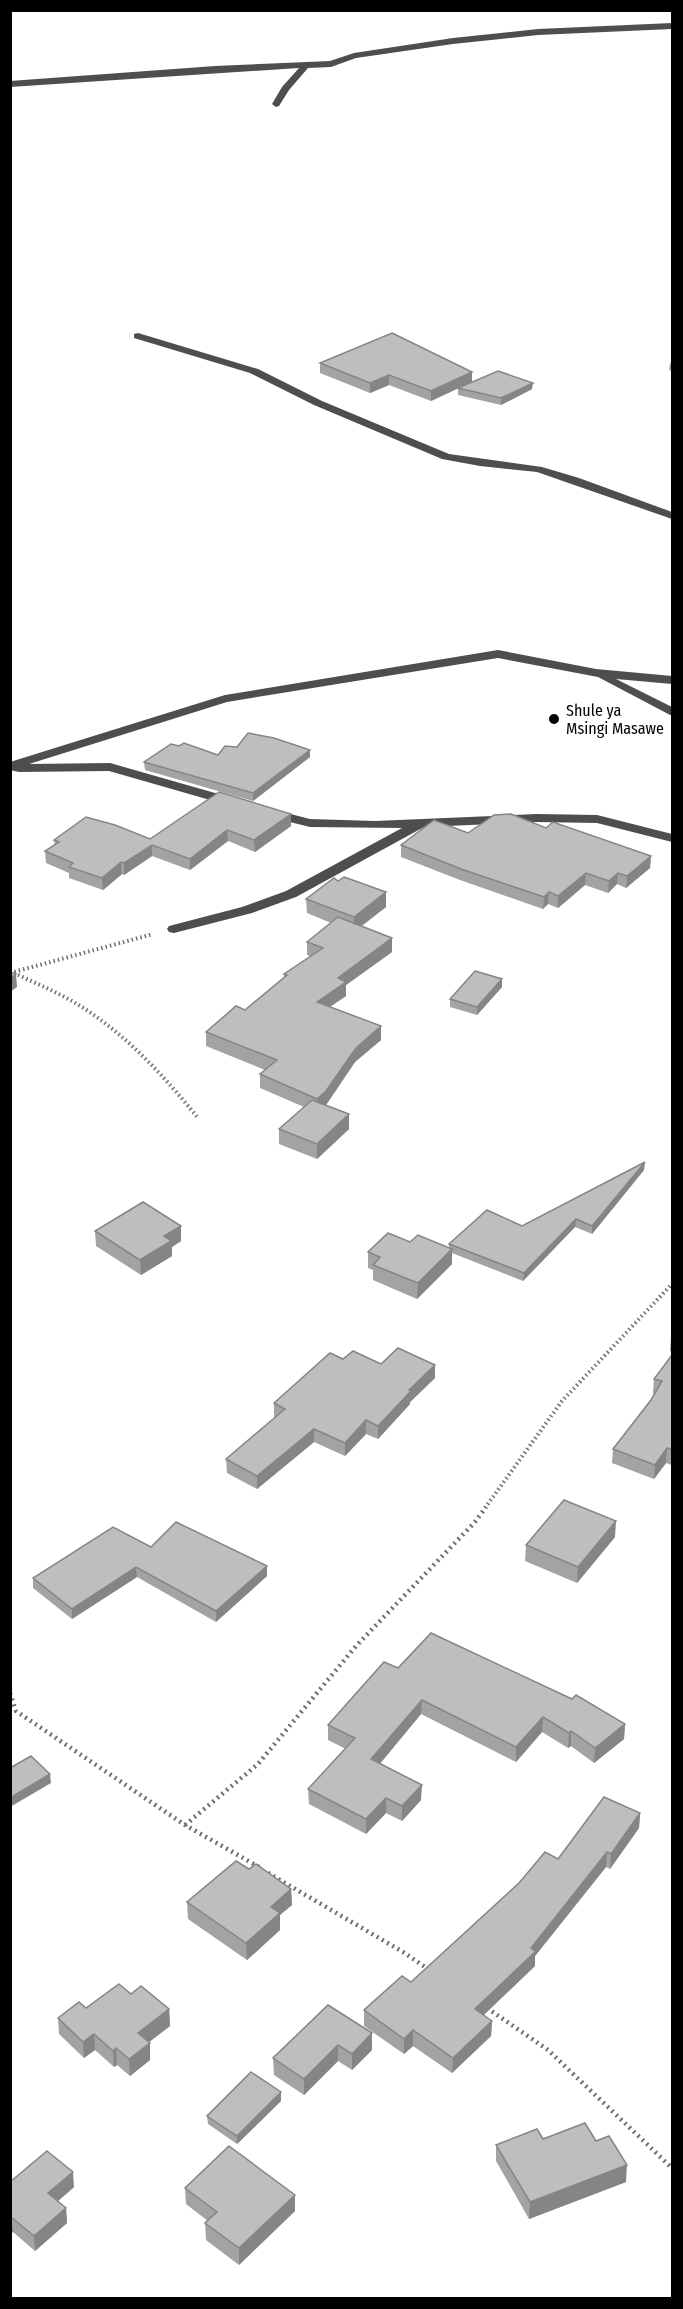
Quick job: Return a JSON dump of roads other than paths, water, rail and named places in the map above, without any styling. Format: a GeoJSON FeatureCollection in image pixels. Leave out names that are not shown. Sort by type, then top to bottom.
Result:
{"type":"FeatureCollection","features":[{"type":"Feature","properties":{"kind":"street"},"geometry":{"type":"LineString","coordinates":[[10,84],[215,69],[331,64],[354,56],[453,41],[549,32],[672,26]]}},
{"type":"Feature","properties":{"kind":"street"},"geometry":{"type":"LineString","coordinates":[[276,104],[285,89],[306,65]]}},
{"type":"Feature","properties":{"kind":"street"},"geometry":{"type":"LineString","coordinates":[[138,336],[254,371],[318,403],[446,456],[480,464],[538,470],[575,480],[672,516]]}},
{"type":"Feature","properties":{"kind":"street"},"geometry":{"type":"LineString","coordinates":[[10,767],[225,699],[498,654],[596,673],[672,680]]}},
{"type":"Feature","properties":{"kind":"street"},"geometry":{"type":"LineString","coordinates":[[596,673],[672,712]]}},
{"type":"Feature","properties":{"kind":"street"},"geometry":{"type":"LineString","coordinates":[[10,767],[110,767],[310,823],[375,825],[597,819],[672,838]]}},
{"type":"Feature","properties":{"kind":"street"},"geometry":{"type":"LineString","coordinates":[[174,929],[247,910],[291,894],[424,822]]}},
{"type":"Feature","properties":{"kind":"place","name":"Shule ya Msingi Masawe"},"geometry":{"type":"Point","coordinates":[554,719]}}]}
